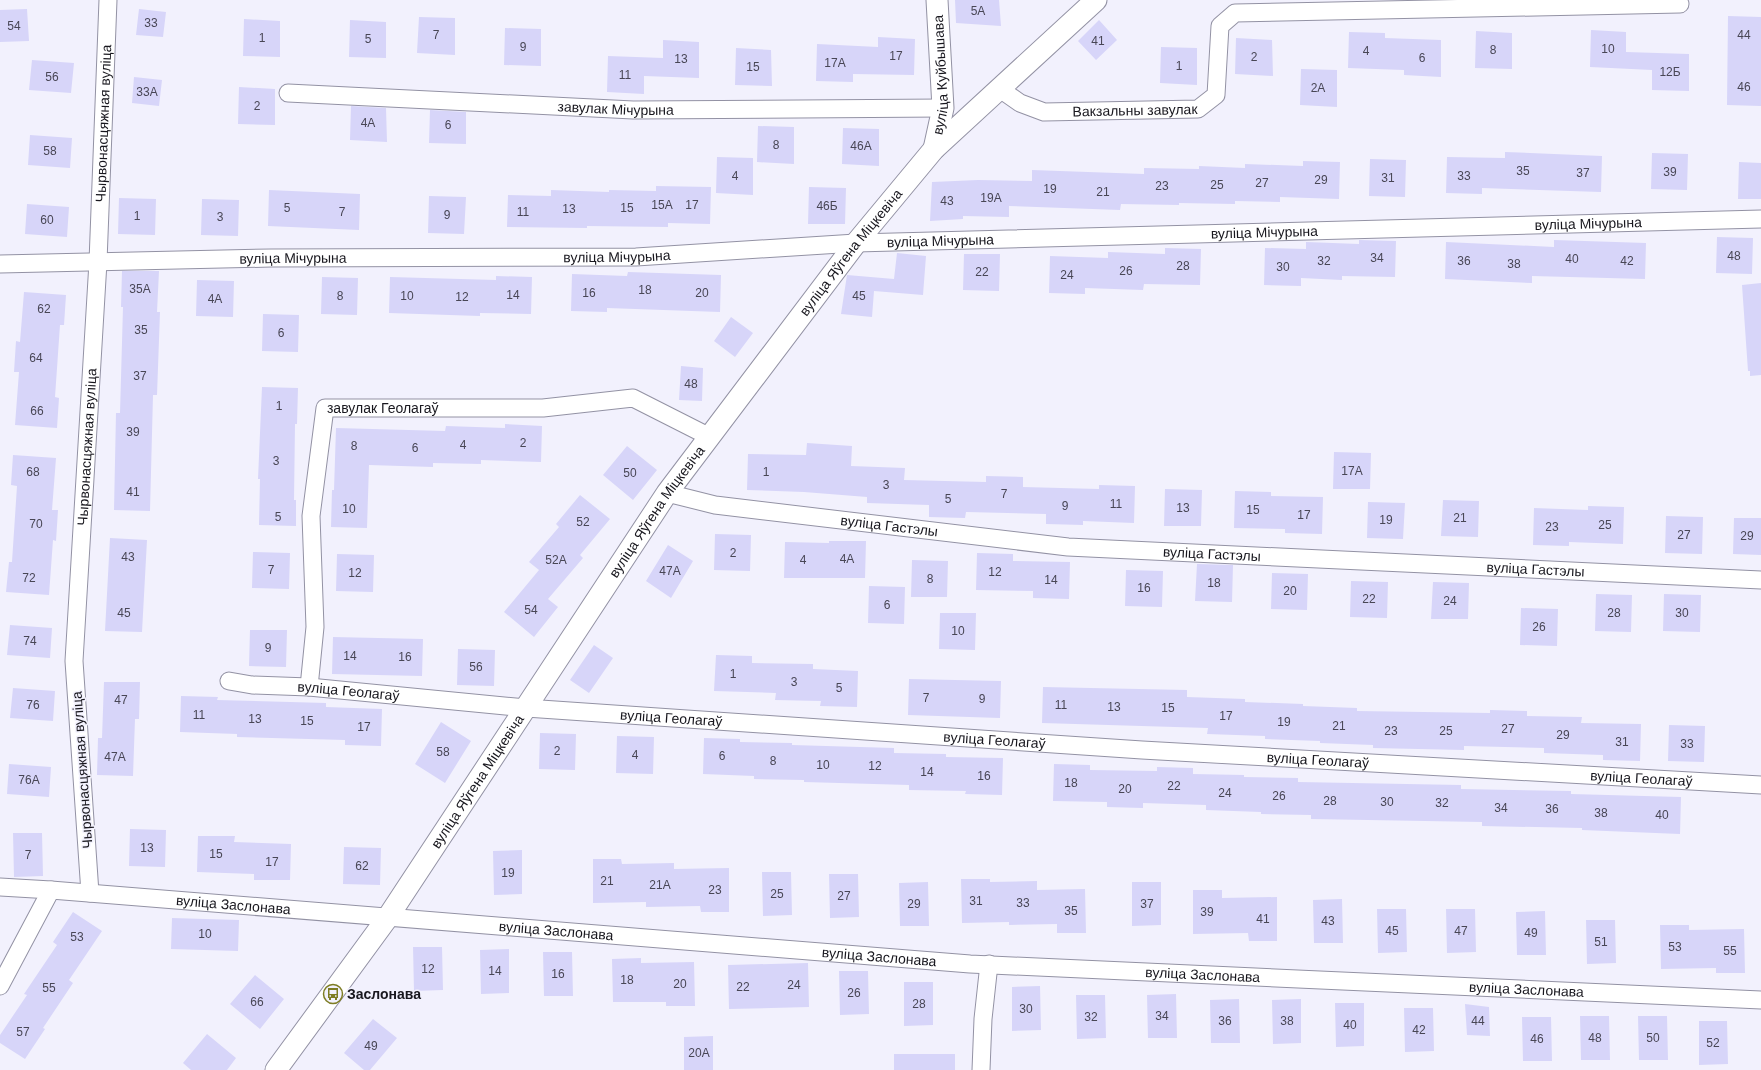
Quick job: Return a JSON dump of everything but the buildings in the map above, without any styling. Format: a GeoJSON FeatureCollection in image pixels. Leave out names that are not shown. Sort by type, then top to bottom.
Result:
{"type":"FeatureCollection","features":[{"type":"Feature","properties":{"kind":"street","name":"Чырвонасцяжная вуліца"},"geometry":{"type":"LineString","coordinates":[[90,893],[74,661],[98,262],[108,0]]}},
{"type":"Feature","properties":{"kind":"street","name":"вуліца Куйбышава"},"geometry":{"type":"LineString","coordinates":[[934,149],[943,108],[937,0]]}},
{"type":"Feature","properties":{"kind":"street","name":"вуліца Яўгена Міцкевіча"},"geometry":{"type":"LineString","coordinates":[[276,1070],[388,917],[667,493],[856,243],[934,149],[1096,0]]}},
{"type":"Feature","properties":{"kind":"street","name":"Вакзальны завулак"},"geometry":{"type":"LineString","coordinates":[[1000,89],[1020,102],[1044,112],[1198,109],[1216,95],[1220,26],[1235,13],[1680,4]]}},
{"type":"Feature","properties":{"kind":"street","name":"завулак Мічурына"},"geometry":{"type":"LineString","coordinates":[[288,93],[632,110],[943,108]]}},
{"type":"Feature","properties":{"kind":"street","name":"вуліца Мічурына"},"geometry":{"type":"LineString","coordinates":[[0,264],[271,258],[636,257],[856,243],[1761,219]]}},
{"type":"Feature","properties":{"kind":"street","name":"завулак Геолагаў"},"geometry":{"type":"LineString","coordinates":[[309,686],[315,627],[312,516],[325,408],[543,408],[634,398],[710,437]]}},
{"type":"Feature","properties":{"kind":"street","name":"вуліца Гастэлы"},"geometry":{"type":"LineString","coordinates":[[667,493],[715,505],[1068,547],[1761,580]]}},
{"type":"Feature","properties":{"kind":"street","name":"вуліца Геолагаў"},"geometry":{"type":"LineString","coordinates":[[229,681],[252,686],[309,686],[526,708],[1142,750],[1761,785]]}},
{"type":"Feature","properties":{"kind":"street","name":"вуліца Заслонава"},"geometry":{"type":"LineString","coordinates":[[0,888],[90,893],[954,963],[1761,1000]]}},
{"type":"Feature","properties":{"kind":"street"},"geometry":{"type":"LineString","coordinates":[[0,986],[50,890]]}},
{"type":"Feature","properties":{"kind":"street"},"geometry":{"type":"LineString","coordinates":[[981,1070],[983,1019],[989,964]]}},
{"type":"Feature","properties":{"kind":"place","name":"Заслонава"},"geometry":{"type":"Point","coordinates":[333,994]}}]}
